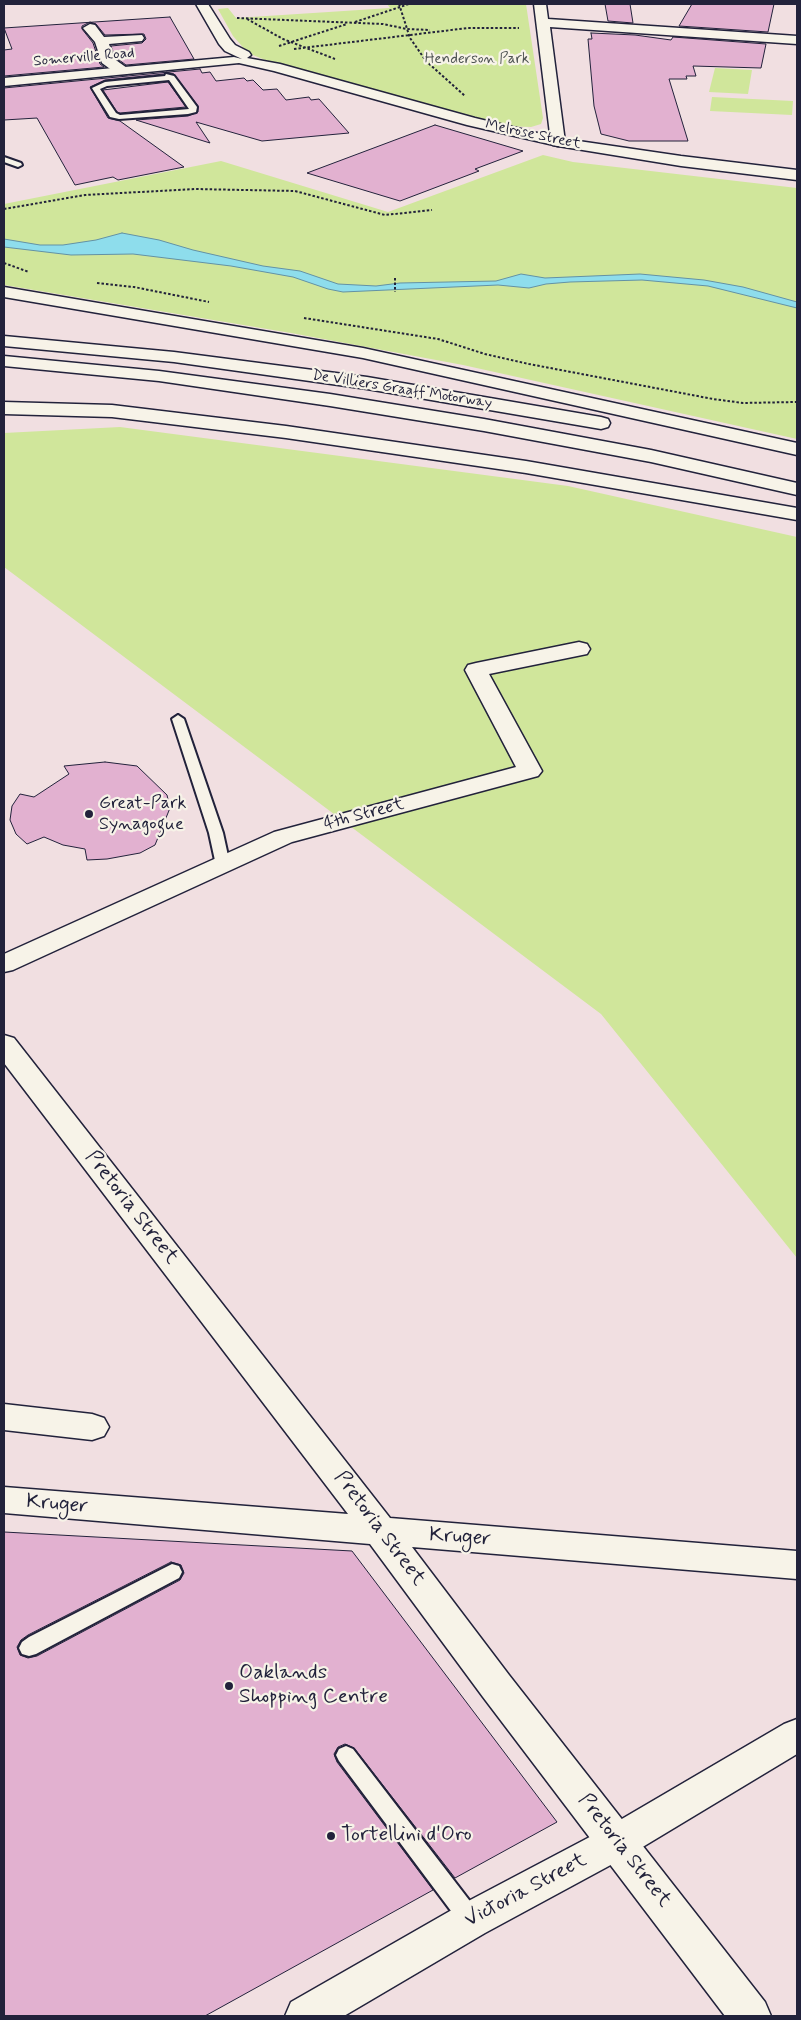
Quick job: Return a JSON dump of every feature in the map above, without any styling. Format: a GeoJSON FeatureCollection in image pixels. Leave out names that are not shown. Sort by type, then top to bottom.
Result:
{"type":"FeatureCollection","features":[{"type":"Feature","properties":{"kind":"main road"},"geometry":{"type":"LineString","coordinates":[[540,4],[558,142]]}},
{"type":"Feature","properties":{"kind":"main road"},"geometry":{"type":"LineString","coordinates":[[204,8],[241,56]]}},
{"type":"Feature","properties":{"kind":"main road"},"geometry":{"type":"LineString","coordinates":[[543,25],[797,40]]}},
{"type":"Feature","properties":{"kind":"main road"},"geometry":{"type":"LineString","coordinates":[[90,28],[101,41],[107,60],[122,71]]}},
{"type":"Feature","properties":{"kind":"main road"},"geometry":{"type":"LineString","coordinates":[[101,41],[137,38]]}},
{"type":"Feature","properties":{"kind":"main road","name":"Melrose Street"},"geometry":{"type":"LineString","coordinates":[[241,56],[502,130],[558,142],[690,162],[797,175]]}},
{"type":"Feature","properties":{"kind":"main road","name":"Somerville Road"},"geometry":{"type":"LineString","coordinates":[[4,82],[122,71],[167,72],[241,56]]}},
{"type":"Feature","properties":{"kind":"main road"},"geometry":{"type":"LineString","coordinates":[[4,292],[363,353],[536,390],[797,450]]}},
{"type":"Feature","properties":{"kind":"main road","name":"De Villiers Graaff Motorway"},"geometry":{"type":"LineString","coordinates":[[4,341],[174,357],[367,383],[603,423],[797,463]]}},
{"type":"Feature","properties":{"kind":"main road"},"geometry":{"type":"LineString","coordinates":[[4,361],[212,382],[484,424],[641,454],[797,489]]}},
{"type":"Feature","properties":{"kind":"main road"},"geometry":{"type":"LineString","coordinates":[[4,408],[112,411],[286,432],[526,467],[797,514]]}},
{"type":"Feature","properties":{"kind":"main road"},"geometry":{"type":"LineString","coordinates":[[4,425],[42,418],[112,411]]}},
{"type":"Feature","properties":{"kind":"main road","name":"4th Street"},"geometry":{"type":"LineString","coordinates":[[4,964],[283,837],[530,771],[476,670],[579,649]]}},
{"type":"Feature","properties":{"kind":"main road","name":"Pretoria Street"},"geometry":{"type":"LineString","coordinates":[[4,1044],[750,2016]]}},
{"type":"Feature","properties":{"kind":"main road"},"geometry":{"type":"LineString","coordinates":[[4,1417],[92,1427]]}},
{"type":"Feature","properties":{"kind":"main road","name":"Kruger"},"geometry":{"type":"LineString","coordinates":[[4,1500],[797,1565]]}},
{"type":"Feature","properties":{"kind":"main road","name":"Victoria Street"},"geometry":{"type":"LineString","coordinates":[[306,2016],[471,1920],[618,1842],[797,1735]]}},
{"type":"Feature","properties":{"kind":"lane"},"geometry":{"type":"LineString","coordinates":[[167,72],[193,110],[188,112],[119,117],[114,115],[96,88],[104,84],[167,72]]}},
{"type":"Feature","properties":{"kind":"lane"},"geometry":{"type":"LineString","coordinates":[[4,159],[18,165]]}},
{"type":"Feature","properties":{"kind":"lane"},"geometry":{"type":"LineString","coordinates":[[178,719],[216,833],[223,865]]}},
{"type":"Feature","properties":{"kind":"lane"},"geometry":{"type":"LineString","coordinates":[[29,1648],[36,1642],[172,1572]]}},
{"type":"Feature","properties":{"kind":"lane"},"geometry":{"type":"LineString","coordinates":[[346,1755],[471,1920]]}},
{"type":"Feature","properties":{"kind":"path"},"geometry":{"type":"LineString","coordinates":[[399,4],[410,38],[426,62],[502,130]]}},
{"type":"Feature","properties":{"kind":"path"},"geometry":{"type":"LineString","coordinates":[[241,56],[409,4]]}},
{"type":"Feature","properties":{"kind":"path"},"geometry":{"type":"LineString","coordinates":[[204,8],[256,20],[383,24],[407,29],[446,30],[543,25]]}},
{"type":"Feature","properties":{"kind":"path"},"geometry":{"type":"LineString","coordinates":[[241,56],[446,30]]}},
{"type":"Feature","properties":{"kind":"path"},"geometry":{"type":"LineString","coordinates":[[4,208],[85,195],[195,189],[295,191],[385,215],[432,210]]}},
{"type":"Feature","properties":{"kind":"path"},"geometry":{"type":"LineString","coordinates":[[395,278],[395,292]]}},
{"type":"Feature","properties":{"kind":"green space","name":"Henderson Park"},"geometry":{"type":"Polygon","coordinates":[[[387,4],[526,4],[543,118],[541,124],[531,127],[501,126],[270,62],[248,53],[233,36],[218,9],[228,8],[236,18],[390,8],[387,4]]]}},
{"type":"Feature","properties":{"kind":"green space"},"geometry":{"type":"Polygon","coordinates":[[[715,68],[752,70],[748,94],[709,92],[715,68]]]}},
{"type":"Feature","properties":{"kind":"green space"},"geometry":{"type":"Polygon","coordinates":[[[712,97],[793,101],[792,115],[710,111],[712,97]]]}},
{"type":"Feature","properties":{"kind":"green space"},"geometry":{"type":"Polygon","coordinates":[[[543,155],[573,162],[797,188],[797,439],[463,365],[291,333],[4,285],[4,204],[221,161],[388,212],[543,155]]]}},
{"type":"Feature","properties":{"kind":"green space"},"geometry":{"type":"Polygon","coordinates":[[[120,427],[568,486],[797,537],[797,1258],[601,1014],[4,567],[4,433],[120,427]]]}},
{"type":"Feature","properties":{"kind":"water"},"geometry":{"type":"Polygon","coordinates":[[[122,233],[159,240],[263,266],[300,271],[338,284],[376,286],[400,283],[496,281],[521,274],[545,278],[640,274],[704,280],[743,287],[797,302],[797,308],[708,286],[642,280],[570,282],[529,288],[498,285],[343,292],[293,277],[231,266],[133,254],[71,255],[4,247],[4,239],[40,245],[63,245],[96,240],[122,233]]]}},
{"type":"Feature","properties":{"kind":"building"},"geometry":{"type":"Polygon","coordinates":[[[605,4],[630,4],[633,23],[608,21],[605,4]]]}},
{"type":"Feature","properties":{"kind":"building"},"geometry":{"type":"Polygon","coordinates":[[[692,4],[774,4],[768,32],[679,26],[692,4]]]}},
{"type":"Feature","properties":{"kind":"building"},"geometry":{"type":"Polygon","coordinates":[[[170,17],[194,59],[126,65],[115,57],[111,46],[142,43],[146,39],[144,34],[105,35],[96,24],[91,22],[170,17]]]}},
{"type":"Feature","properties":{"kind":"building"},"geometry":{"type":"Polygon","coordinates":[[[89,22],[82,26],[82,29],[93,43],[100,64],[104,67],[4,76],[4,50],[12,49],[4,28],[89,22]]]}},
{"type":"Feature","properties":{"kind":"building"},"geometry":{"type":"Polygon","coordinates":[[[591,33],[635,35],[671,40],[673,37],[766,44],[761,68],[693,66],[696,76],[686,76],[687,79],[669,79],[688,141],[629,141],[601,134],[594,106],[588,39],[592,39],[591,33]]]}},
{"type":"Feature","properties":{"kind":"building"},"geometry":{"type":"Polygon","coordinates":[[[200,69],[202,73],[210,72],[216,81],[244,78],[247,81],[253,80],[263,90],[277,89],[286,100],[309,97],[311,100],[319,99],[349,133],[262,141],[196,122],[210,143],[136,120],[188,116],[198,112],[198,106],[174,74],[167,72],[200,69]]]}},
{"type":"Feature","properties":{"kind":"building"},"geometry":{"type":"Polygon","coordinates":[[[166,72],[164,74],[105,80],[90,87],[108,118],[120,121],[184,167],[118,180],[113,177],[75,185],[37,118],[4,120],[4,88],[166,72]]]}},
{"type":"Feature","properties":{"kind":"building"},"geometry":{"type":"Polygon","coordinates":[[[168,82],[186,107],[120,113],[117,112],[103,90],[168,82]]]}},
{"type":"Feature","properties":{"kind":"building"},"geometry":{"type":"Polygon","coordinates":[[[435,125],[523,151],[475,169],[479,171],[400,201],[307,173],[435,125]]]}},
{"type":"Feature","properties":{"kind":"building","name":"Great-Park Synagogue"},"geometry":{"type":"Polygon","coordinates":[[[105,762],[137,766],[167,795],[170,808],[155,845],[140,853],[107,859],[87,860],[85,849],[63,845],[44,837],[27,844],[16,834],[10,820],[12,806],[20,794],[34,797],[69,774],[64,766],[105,762]]]}},
{"type":"Feature","properties":{"kind":"building","name":"Oaklands Shopping Centre"},"geometry":{"type":"Polygon","coordinates":[[[4,1532],[352,1551],[557,1822],[455,1878],[354,1748],[345,1744],[338,1747],[334,1754],[337,1762],[433,1890],[205,2016],[4,2016],[4,1532]],[[171,1562],[28,1635],[21,1640],[17,1647],[20,1655],[28,1658],[37,1656],[180,1580],[184,1573],[181,1565],[171,1562]]]}},
{"type":"Feature","properties":{"kind":"place","name":"Great-Park Synagogue"},"geometry":{"type":"Point","coordinates":[89,814]}},
{"type":"Feature","properties":{"kind":"place","name":"Oaklands Shopping Centre"},"geometry":{"type":"Point","coordinates":[229,1686]}},
{"type":"Feature","properties":{"kind":"place","name":"Tortellini d'Oro"},"geometry":{"type":"Point","coordinates":[331,1836]}}]}
